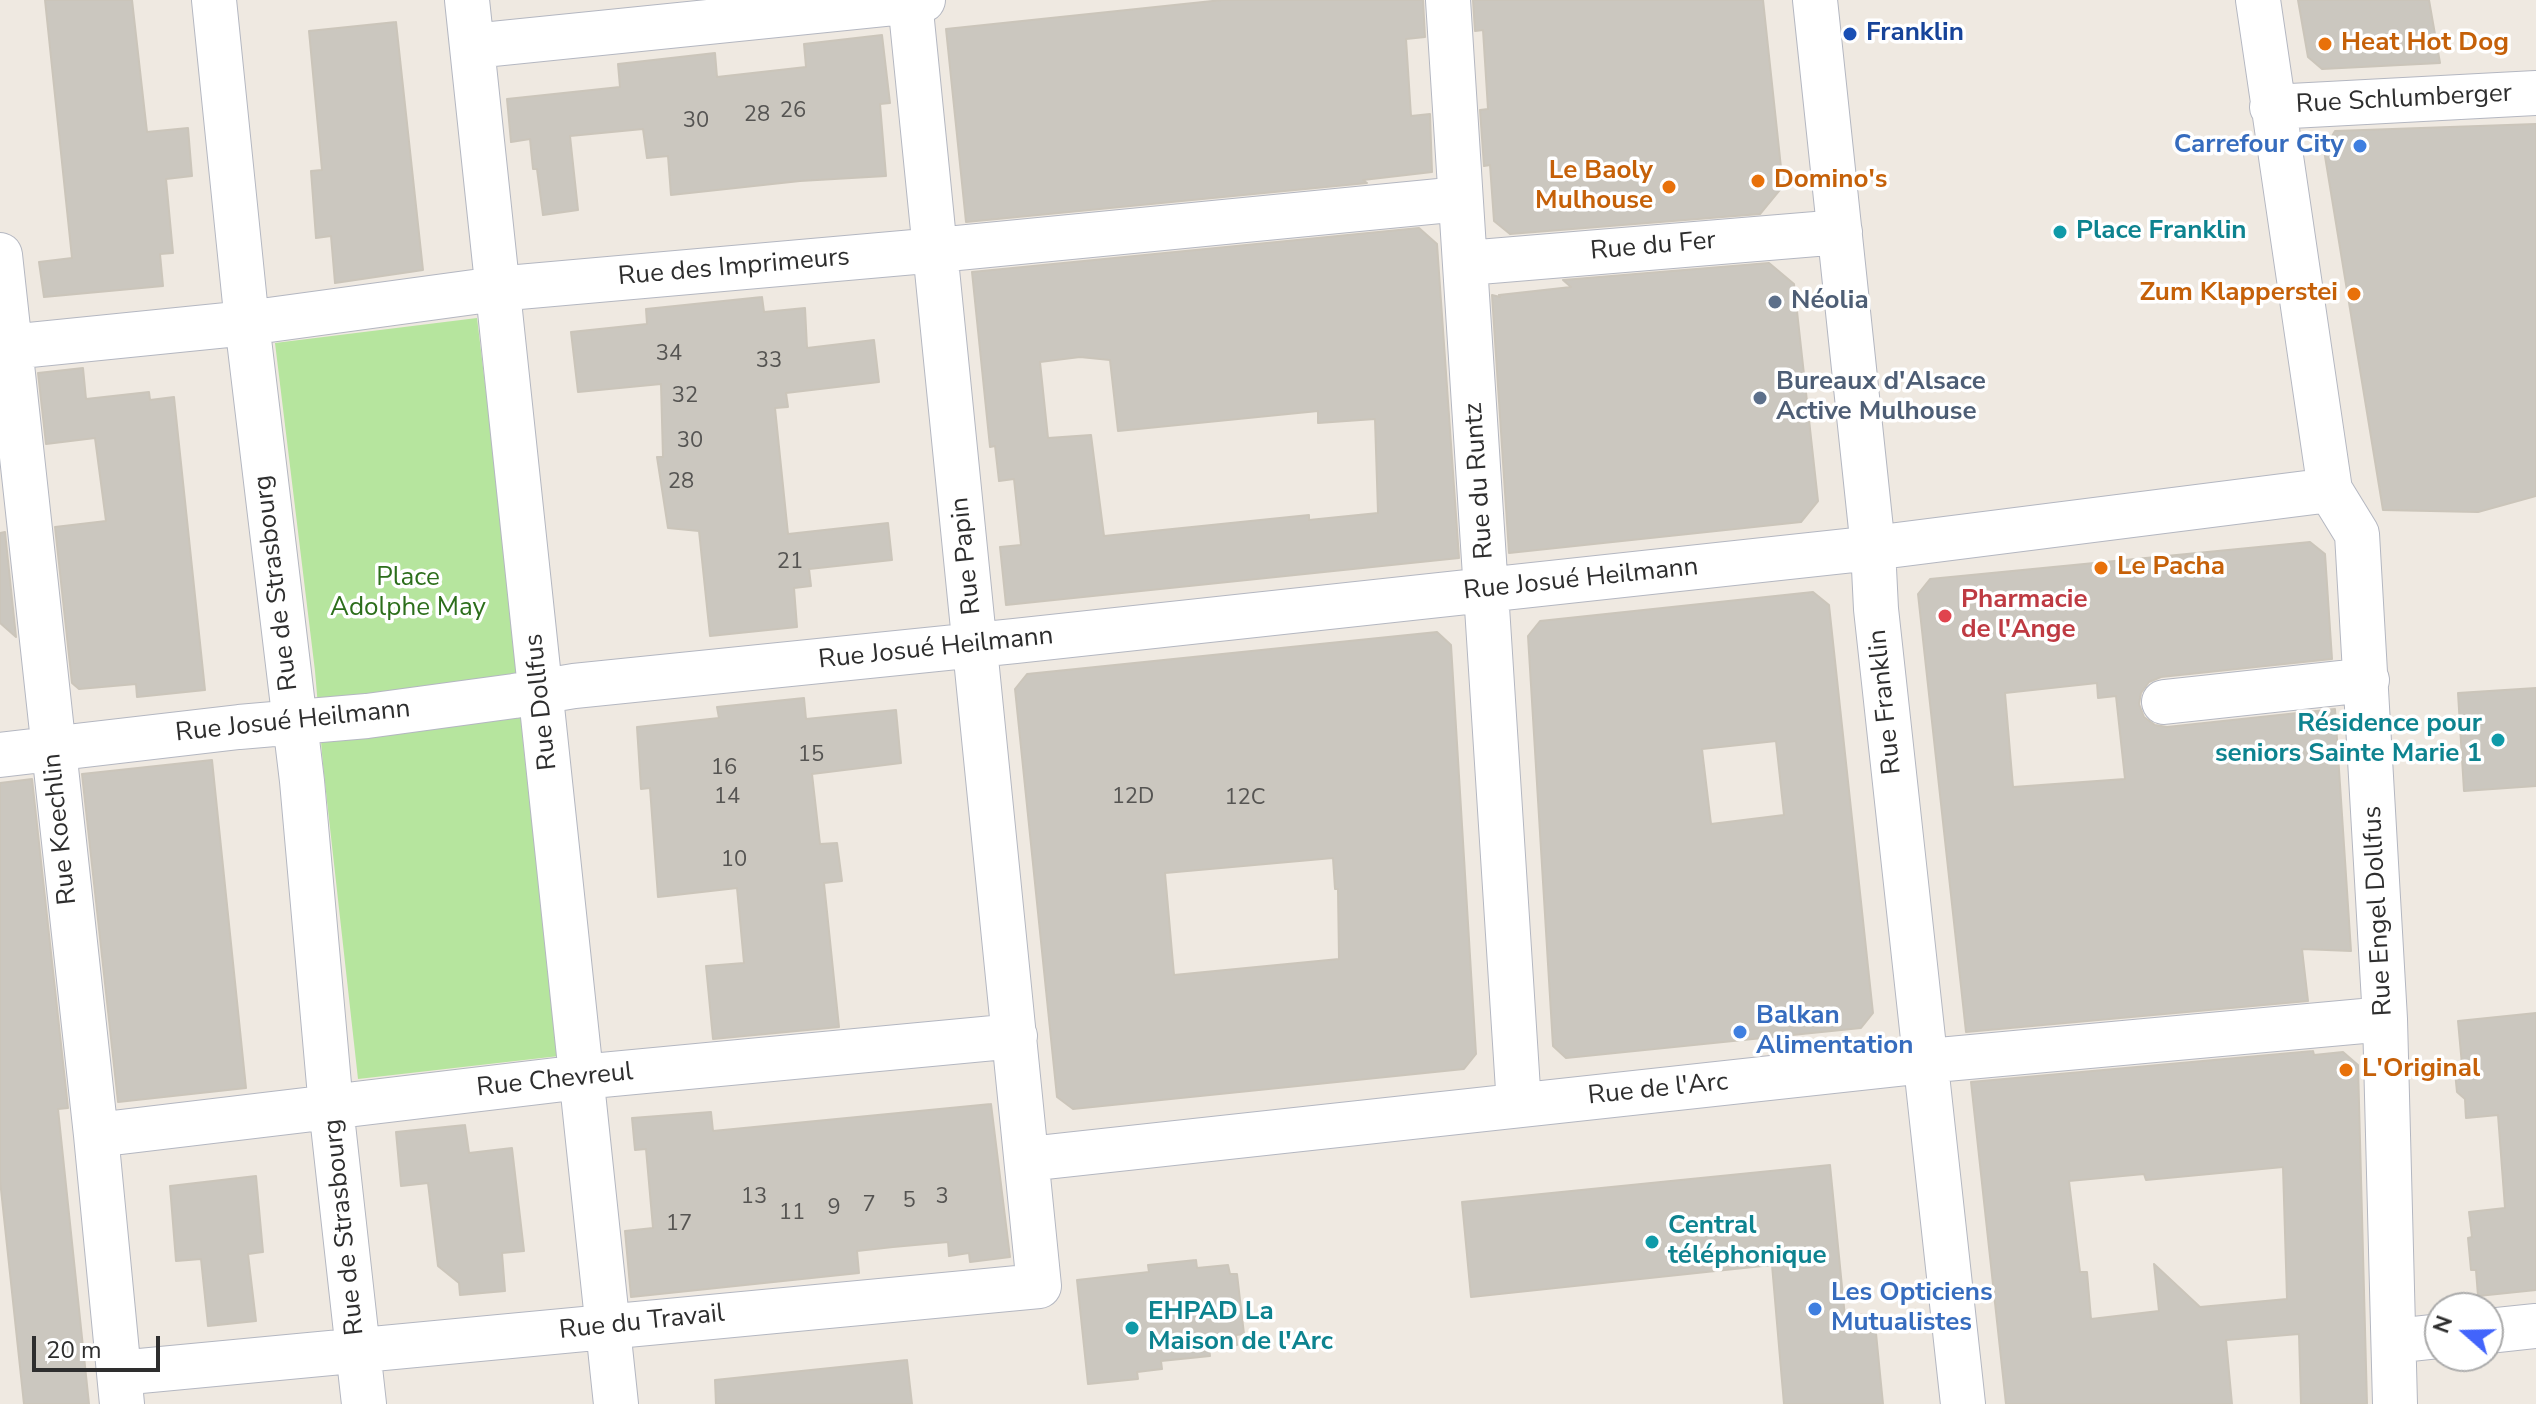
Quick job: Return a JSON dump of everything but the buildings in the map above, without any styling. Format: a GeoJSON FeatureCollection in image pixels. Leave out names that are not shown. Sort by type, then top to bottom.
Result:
{"type":"FeatureCollection","features":[{"type":"Feature","properties":{"kind":"street","name":"Rue de Strasbourg"},"geometry":{"type":"LineString","coordinates":[[214,0],[247,323],[303,800],[331,1107],[364,1404]]}},
{"type":"Feature","properties":{"kind":"street","name":"Rue Dollfus"},"geometry":{"type":"LineString","coordinates":[[467,0],[616,1404]]}},
{"type":"Feature","properties":{"kind":"street","name":"Rue du Runtz"},"geometry":{"type":"LineString","coordinates":[[1448,0],[1519,1105]]}},
{"type":"Feature","properties":{"kind":"street","name":"Rue Franklin"},"geometry":{"type":"LineString","coordinates":[[1815,0],[1873,548],[1876,609],[1963,1404]]}},
{"type":"Feature","properties":{"kind":"street","name":"Rue Engel Dollfus"},"geometry":{"type":"LineString","coordinates":[[2258,0],[2330,490],[2357,534],[2385,1019],[2395,1404]]}},
{"type":"Feature","properties":{"kind":"street"},"geometry":{"type":"LineString","coordinates":[[473,46],[850,4],[916,1]]}},
{"type":"Feature","properties":{"kind":"street","name":"Rue Papin"},"geometry":{"type":"LineString","coordinates":[[916,1],[937,250],[1028,1159]]}},
{"type":"Feature","properties":{"kind":"street","name":"Rue Schlumberger"},"geometry":{"type":"LineString","coordinates":[[2272,107],[2536,93]]}},
{"type":"Feature","properties":{"kind":"street","name":"Rue des Imprimeurs"},"geometry":{"type":"LineString","coordinates":[[10,347],[247,323],[496,289],[1460,199]]}},
{"type":"Feature","properties":{"kind":"street","name":"Rue du Fer"},"geometry":{"type":"LineString","coordinates":[[1467,263],[1840,232]]}},
{"type":"Feature","properties":{"kind":"street","name":"Rue Koechlin"},"geometry":{"type":"LineString","coordinates":[[0,255],[96,1135],[120,1388]]}},
{"type":"Feature","properties":{"kind":"street"},"geometry":{"type":"LineString","coordinates":[[1873,548],[2330,490]]}},
{"type":"Feature","properties":{"kind":"street","name":"Rue Josué Heilmann"},"geometry":{"type":"LineString","coordinates":[[0,755],[294,723],[574,686],[1873,548]]}},
{"type":"Feature","properties":{"kind":"street"},"geometry":{"type":"LineString","coordinates":[[2164,702],[2367,680]]}},
{"type":"Feature","properties":{"kind":"street","name":"Rue de l'Arc"},"geometry":{"type":"LineString","coordinates":[[1028,1159],[1926,1061],[2385,1019]]}},
{"type":"Feature","properties":{"kind":"street","name":"Rue Chevreul"},"geometry":{"type":"LineString","coordinates":[[96,1135],[581,1077],[1015,1036]]}},
{"type":"Feature","properties":{"kind":"street","name":"Rue du Travail"},"geometry":{"type":"LineString","coordinates":[[120,1388],[358,1352],[1039,1286],[1028,1159]]}},
{"type":"Feature","properties":{"kind":"street"},"geometry":{"type":"LineString","coordinates":[[2504,1329],[2536,1326]]}},
{"type":"Feature","properties":{"kind":"street"},"geometry":{"type":"LineString","coordinates":[[2394,1341],[2424,1338]]}},
{"type":"Feature","properties":{"kind":"green space","name":"Place Adolphe May"},"geometry":{"type":"Polygon","coordinates":[[[477,318],[517,646],[523,742],[559,1056],[358,1079],[315,671],[275,343],[477,318]]]}},
{"type":"Feature","properties":{"kind":"place","name":"Franklin"},"geometry":{"type":"Point","coordinates":[1850,34]}},
{"type":"Feature","properties":{"kind":"place","name":"Heat Hot Dog"},"geometry":{"type":"Point","coordinates":[2325,44]}},
{"type":"Feature","properties":{"kind":"place","name":"Carrefour City"},"geometry":{"type":"Point","coordinates":[2360,146]}},
{"type":"Feature","properties":{"kind":"place","name":"Domino's"},"geometry":{"type":"Point","coordinates":[1758,181]}},
{"type":"Feature","properties":{"kind":"place","name":"Le Baoly Mulhouse"},"geometry":{"type":"Point","coordinates":[1669,187]}},
{"type":"Feature","properties":{"kind":"place","name":"Place Franklin"},"geometry":{"type":"Point","coordinates":[2060,232]}},
{"type":"Feature","properties":{"kind":"place","name":"Zum Klapperstei"},"geometry":{"type":"Point","coordinates":[2354,294]}},
{"type":"Feature","properties":{"kind":"place","name":"Néolia"},"geometry":{"type":"Point","coordinates":[1775,302]}},
{"type":"Feature","properties":{"kind":"place","name":"Bureaux d'Alsace Active Mulhouse"},"geometry":{"type":"Point","coordinates":[1760,398]}},
{"type":"Feature","properties":{"kind":"place","name":"Le Pacha"},"geometry":{"type":"Point","coordinates":[2101,568]}},
{"type":"Feature","properties":{"kind":"place","name":"Pharmacie de l'Ange"},"geometry":{"type":"Point","coordinates":[1945,616]}},
{"type":"Feature","properties":{"kind":"place","name":"Résidence pour seniors Sainte Marie 1"},"geometry":{"type":"Point","coordinates":[2498,740]}},
{"type":"Feature","properties":{"kind":"place","name":"Balkan Alimentation"},"geometry":{"type":"Point","coordinates":[1740,1032]}},
{"type":"Feature","properties":{"kind":"place","name":"L'Original"},"geometry":{"type":"Point","coordinates":[2346,1070]}},
{"type":"Feature","properties":{"kind":"place","name":"Central téléphonique"},"geometry":{"type":"Point","coordinates":[1652,1242]}},
{"type":"Feature","properties":{"kind":"place","name":"Les Opticiens Mutualistes"},"geometry":{"type":"Point","coordinates":[1815,1309]}},
{"type":"Feature","properties":{"kind":"place","name":"EHPAD La Maison de l'Arc"},"geometry":{"type":"Point","coordinates":[1132,1328]}}]}
